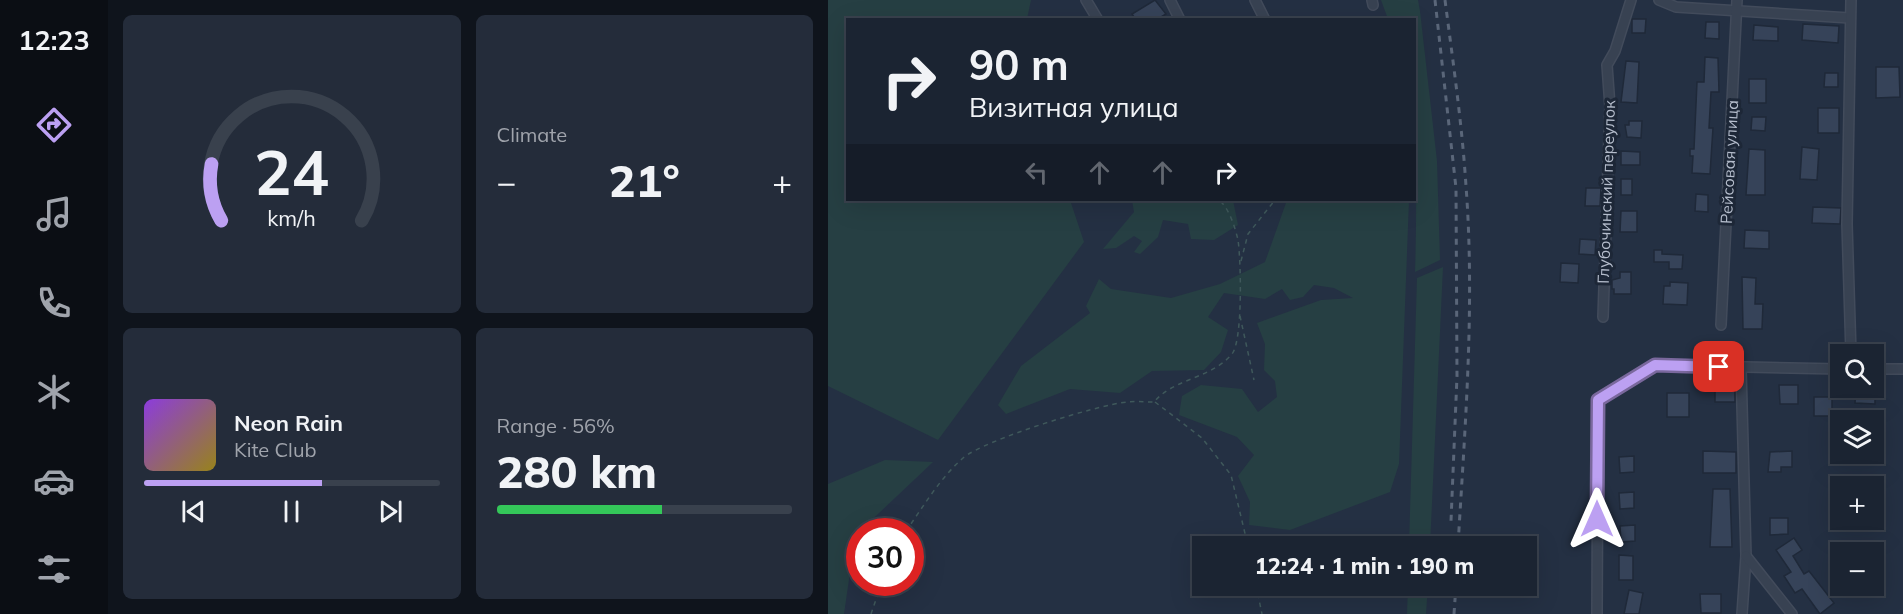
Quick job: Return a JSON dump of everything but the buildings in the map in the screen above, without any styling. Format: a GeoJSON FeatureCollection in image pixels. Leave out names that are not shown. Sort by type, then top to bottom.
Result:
{"type":"FeatureCollection","features":[{"type":"Feature","properties":{"kind":"street"},"geometry":{"type":"LineString","coordinates":[[1086,0],[1097,18]]}},
{"type":"Feature","properties":{"kind":"street"},"geometry":{"type":"LineString","coordinates":[[1170,0],[1179,18]]}},
{"type":"Feature","properties":{"kind":"street"},"geometry":{"type":"LineString","coordinates":[[1256,0],[1264,18]]}},
{"type":"Feature","properties":{"kind":"street","name":"Глубочинский переулок"},"geometry":{"type":"LineString","coordinates":[[1603,317],[1610,107],[1606,75],[1607,65],[1615,51],[1631,0]]}},
{"type":"Feature","properties":{"kind":"street"},"geometry":{"type":"LineString","coordinates":[[1659,0],[1676,7],[1850,18]]}},
{"type":"Feature","properties":{"kind":"street","name":"Рейсовая улица"},"geometry":{"type":"LineString","coordinates":[[1721,325],[1737,0]]}},
{"type":"Feature","properties":{"kind":"street"},"geometry":{"type":"LineString","coordinates":[[1851,0],[1847,224],[1851,344]]}},
{"type":"Feature","properties":{"kind":"street"},"geometry":{"type":"LineString","coordinates":[[1597,614],[1598,400],[1655,365],[1830,369]]}},
{"type":"Feature","properties":{"kind":"street"},"geometry":{"type":"LineString","coordinates":[[1741,368],[1746,556],[1742,614]]}},
{"type":"Feature","properties":{"kind":"street"},"geometry":{"type":"LineString","coordinates":[[1884,369],[1903,369]]}},
{"type":"Feature","properties":{"kind":"street"},"geometry":{"type":"LineString","coordinates":[[1746,556],[1792,614]]}},
{"type":"Feature","properties":{"kind":"path"},"geometry":{"type":"LineString","coordinates":[[1154,402],[1167,390],[1206,374],[1233,353],[1238,332],[1241,261],[1238,237],[1225,205],[1220,201]]}},
{"type":"Feature","properties":{"kind":"path"},"geometry":{"type":"LineString","coordinates":[[1241,261],[1248,234],[1274,201]]}},
{"type":"Feature","properties":{"kind":"path"},"geometry":{"type":"LineString","coordinates":[[1239,312],[1254,380]]}},
{"type":"Feature","properties":{"kind":"path"},"geometry":{"type":"LineString","coordinates":[[915,518],[962,459],[981,446],[1098,408],[1126,402],[1154,402],[1202,438],[1231,475],[1246,536]]}},
{"type":"Feature","properties":{"kind":"path"},"geometry":{"type":"LineString","coordinates":[[871,614],[877,596]]}},
{"type":"Feature","properties":{"kind":"path"},"geometry":{"type":"LineString","coordinates":[[1258,596],[1262,614]]}},
{"type":"Feature","properties":{"kind":"green space"},"geometry":{"type":"Polygon","coordinates":[[[828,0],[1031,0],[1027,18],[846,18],[846,201],[1070,201],[1084,242],[938,440],[828,386],[828,0]]]}},
{"type":"Feature","properties":{"kind":"green space"},"geometry":{"type":"Polygon","coordinates":[[[1381,0],[1418,0],[1437,161],[1440,260],[1415,272],[1416,18],[1388,18],[1381,0]]]}},
{"type":"Feature","properties":{"kind":"green space"},"geometry":{"type":"Polygon","coordinates":[[[1132,201],[1233,201],[1238,225],[1214,240],[1191,239],[1188,224],[1163,220],[1158,237],[1140,254],[1134,252],[1142,241],[1134,236],[1116,248],[1103,249],[1134,212],[1132,201]]]}},
{"type":"Feature","properties":{"kind":"green space"},"geometry":{"type":"Polygon","coordinates":[[[1287,201],[1409,201],[1399,464],[1390,492],[1290,530],[1249,525],[1250,502],[1238,476],[1254,455],[1237,437],[1179,415],[1182,396],[1201,385],[1242,389],[1258,412],[1277,397],[1275,381],[1264,370],[1265,344],[1257,323],[1321,300],[1353,298],[1334,288],[1314,285],[1303,297],[1290,300],[1282,289],[1265,299],[1224,293],[1208,317],[1228,330],[1221,352],[1204,370],[1152,371],[1120,393],[1070,389],[1006,414],[998,405],[1021,366],[1090,313],[1086,306],[1099,279],[1111,289],[1171,298],[1220,284],[1265,262],[1287,201]]]}},
{"type":"Feature","properties":{"kind":"green space"},"geometry":{"type":"Polygon","coordinates":[[[1443,267],[1430,536],[1409,536],[1417,278],[1443,267]]]}},
{"type":"Feature","properties":{"kind":"green space"},"geometry":{"type":"Polygon","coordinates":[[[885,460],[933,462],[874,518],[846,518],[847,596],[844,614],[828,614],[828,484],[885,460]]]}},
{"type":"Feature","properties":{"kind":"green space"},"geometry":{"type":"Polygon","coordinates":[[[1408,596],[1427,596],[1426,614],[1407,614],[1408,596]]]}},
{"type":"Feature","properties":{"kind":"railway"},"geometry":{"type":"LineString","coordinates":[[1435,0],[1456,188],[1457,376],[1451,521]]}},
{"type":"Feature","properties":{"kind":"railway"},"geometry":{"type":"LineString","coordinates":[[1445,0],[1462,140],[1469,231],[1468,366],[1459,536]]}},
{"type":"Feature","properties":{"kind":"railway"},"geometry":{"type":"LineString","coordinates":[[1454,614],[1455,596]]}},
{"type":"Feature","properties":{"kind":"route"},"geometry":{"type":"LineString","coordinates":[[1597,519],[1598,400],[1655,365],[1719,367]]}}]}
